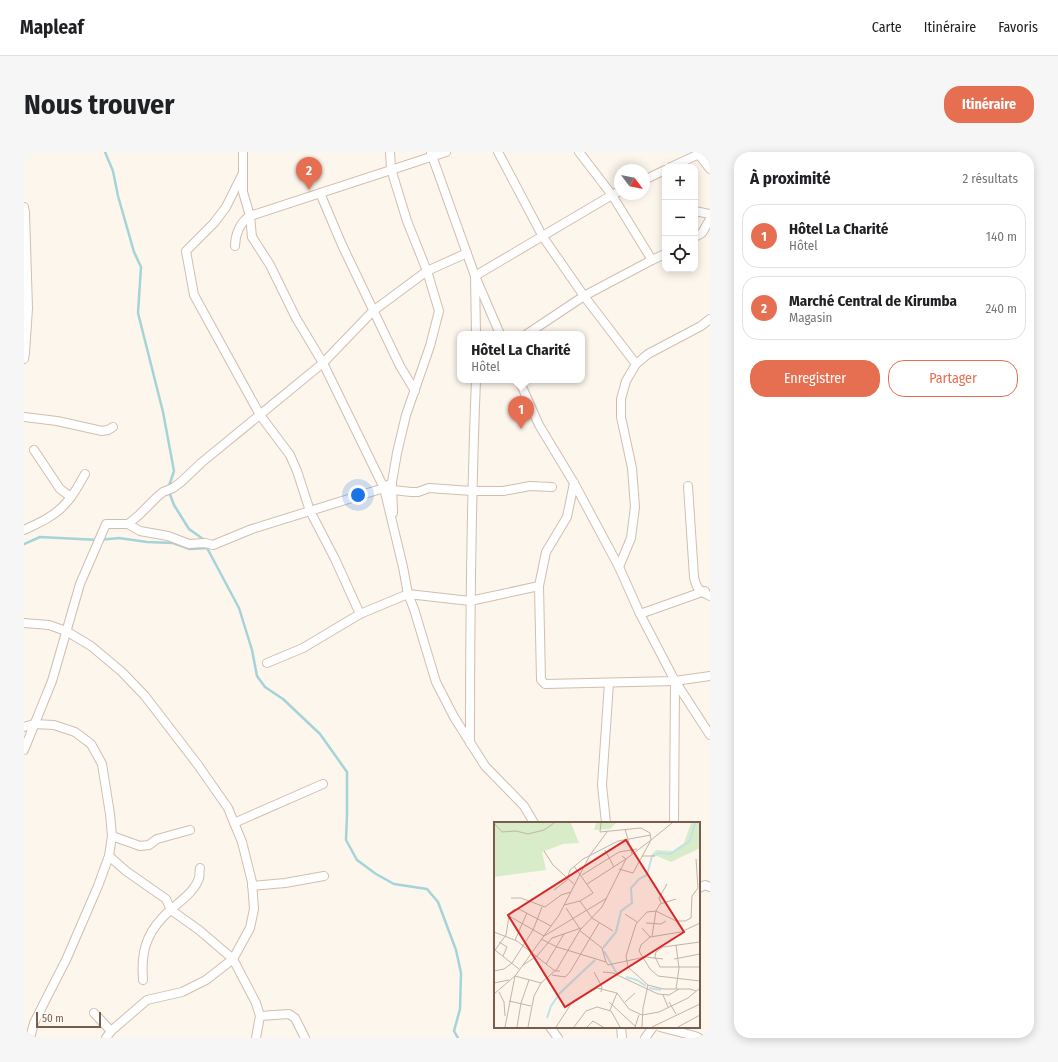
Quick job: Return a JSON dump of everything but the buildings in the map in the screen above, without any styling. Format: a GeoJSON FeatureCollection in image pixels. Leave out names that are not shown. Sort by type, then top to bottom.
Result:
{"type":"FeatureCollection","features":[{"type":"Feature","properties":{"kind":"street"},"geometry":{"type":"LineString","coordinates":[[243,152],[243,192],[250,216],[252,237],[270,266],[296,318],[323,363],[384,488],[408,594],[436,682],[454,717],[485,766],[524,806],[533,822]]}},
{"type":"Feature","properties":{"kind":"street"},"geometry":{"type":"LineString","coordinates":[[390,152],[391,169],[407,221],[427,271],[439,311],[430,346],[406,415],[397,453],[392,486],[394,528]]}},
{"type":"Feature","properties":{"kind":"street"},"geometry":{"type":"LineString","coordinates":[[235,246],[236,236],[244,219],[250,216],[391,169],[431,154],[446,152]]}},
{"type":"Feature","properties":{"kind":"street"},"geometry":{"type":"LineString","coordinates":[[498,152],[543,237],[584,296],[636,364]]}},
{"type":"Feature","properties":{"kind":"street"},"geometry":{"type":"LineString","coordinates":[[579,152],[612,195],[652,260]]}},
{"type":"Feature","properties":{"kind":"street"},"geometry":{"type":"LineString","coordinates":[[677,164],[698,153],[710,169]]}},
{"type":"Feature","properties":{"kind":"street"},"geometry":{"type":"LineString","coordinates":[[431,154],[475,276],[499,331]]}},
{"type":"Feature","properties":{"kind":"street"},"geometry":{"type":"LineString","coordinates":[[650,177],[662,171]]}},
{"type":"Feature","properties":{"kind":"street"},"geometry":{"type":"LineString","coordinates":[[242,173],[226,207],[214,223],[186,251],[194,295],[260,415],[290,455],[297,471],[310,511],[335,559],[360,614]]}},
{"type":"Feature","properties":{"kind":"street"},"geometry":{"type":"LineString","coordinates":[[320,193],[342,246],[373,311],[400,366],[415,391]]}},
{"type":"Feature","properties":{"kind":"street"},"geometry":{"type":"LineString","coordinates":[[475,276],[612,195]]}},
{"type":"Feature","properties":{"kind":"street"},"geometry":{"type":"LineString","coordinates":[[24,207],[28,308],[24,359]]}},
{"type":"Feature","properties":{"kind":"street"},"geometry":{"type":"LineString","coordinates":[[698,212],[710,214]]}},
{"type":"Feature","properties":{"kind":"street"},"geometry":{"type":"LineString","coordinates":[[697,236],[702,233],[710,219]]}},
{"type":"Feature","properties":{"kind":"street"},"geometry":{"type":"LineString","coordinates":[[128,524],[163,492],[173,488],[181,482],[201,463],[323,363],[373,311],[427,271],[467,253]]}},
{"type":"Feature","properties":{"kind":"street"},"geometry":{"type":"LineString","coordinates":[[532,331],[584,296],[662,255]]}},
{"type":"Feature","properties":{"kind":"street"},"geometry":{"type":"LineString","coordinates":[[475,276],[476,331]]}},
{"type":"Feature","properties":{"kind":"street"},"geometry":{"type":"LineString","coordinates":[[619,567],[631,538],[635,507],[632,468],[621,417],[621,399],[626,381],[636,364],[648,354],[710,319]]}},
{"type":"Feature","properties":{"kind":"street"},"geometry":{"type":"LineString","coordinates":[[470,743],[470,601],[476,383]]}},
{"type":"Feature","properties":{"kind":"street"},"geometry":{"type":"LineString","coordinates":[[521,383],[538,425],[574,483],[619,567],[640,614],[675,681],[710,735]]}},
{"type":"Feature","properties":{"kind":"street"},"geometry":{"type":"LineString","coordinates":[[24,417],[57,421],[102,431],[113,427]]}},
{"type":"Feature","properties":{"kind":"street"},"geometry":{"type":"LineString","coordinates":[[34,450],[60,489],[71,497]]}},
{"type":"Feature","properties":{"kind":"street"},"geometry":{"type":"LineString","coordinates":[[24,530],[44,521],[65,504],[85,474]]}},
{"type":"Feature","properties":{"kind":"street"},"geometry":{"type":"LineString","coordinates":[[574,483],[567,517],[546,552],[539,586],[541,680],[545,684],[609,683],[675,681],[710,676]]}},
{"type":"Feature","properties":{"kind":"street"},"geometry":{"type":"LineString","coordinates":[[24,750],[52,681],[80,584],[106,524],[128,524],[140,531],[168,536],[189,544],[205,543],[213,545],[252,529],[392,486],[410,492],[418,492],[429,488],[472,491],[503,491],[530,486],[552,487]]}},
{"type":"Feature","properties":{"kind":"street"},"geometry":{"type":"LineString","coordinates":[[688,486],[694,577],[696,586],[706,591],[710,596]]}},
{"type":"Feature","properties":{"kind":"street"},"geometry":{"type":"LineString","coordinates":[[267,663],[303,648],[360,614],[408,594],[470,601],[539,586]]}},
{"type":"Feature","properties":{"kind":"street"},"geometry":{"type":"LineString","coordinates":[[640,614],[706,591]]}},
{"type":"Feature","properties":{"kind":"street"},"geometry":{"type":"LineString","coordinates":[[24,623],[49,625],[66,631],[91,646],[122,672],[145,696],[198,765],[228,808],[242,842],[252,886],[254,909],[250,928],[233,959],[206,980],[182,992],[148,1000],[111,1031],[106,1038]]}},
{"type":"Feature","properties":{"kind":"street"},"geometry":{"type":"LineString","coordinates":[[674,822],[675,681]]}},
{"type":"Feature","properties":{"kind":"street"},"geometry":{"type":"LineString","coordinates":[[606,822],[602,786],[609,683]]}},
{"type":"Feature","properties":{"kind":"street"},"geometry":{"type":"LineString","coordinates":[[24,728],[34,724],[54,725],[75,732],[91,744],[102,764],[112,836],[109,856],[98,886],[66,960],[34,1023],[30,1038]]}},
{"type":"Feature","properties":{"kind":"street"},"geometry":{"type":"LineString","coordinates":[[234,823],[323,784]]}},
{"type":"Feature","properties":{"kind":"street"},"geometry":{"type":"LineString","coordinates":[[112,836],[140,846],[149,845],[157,839],[190,830]]}},
{"type":"Feature","properties":{"kind":"street"},"geometry":{"type":"LineString","coordinates":[[109,856],[126,871],[166,899],[171,910],[199,930],[233,959],[256,1003],[260,1016],[256,1038]]}},
{"type":"Feature","properties":{"kind":"street"},"geometry":{"type":"LineString","coordinates":[[143,980],[143,958],[146,943],[163,917],[193,889],[199,878],[200,868]]}},
{"type":"Feature","properties":{"kind":"street"},"geometry":{"type":"LineString","coordinates":[[252,886],[285,884],[324,876]]}},
{"type":"Feature","properties":{"kind":"street"},"geometry":{"type":"LineString","coordinates":[[700,888],[706,885],[710,888]]}},
{"type":"Feature","properties":{"kind":"street"},"geometry":{"type":"LineString","coordinates":[[94,1014],[111,1031]]}},
{"type":"Feature","properties":{"kind":"street"},"geometry":{"type":"LineString","coordinates":[[260,1016],[289,1014],[296,1018],[305,1038]]}},
{"type":"Feature","properties":{"kind":"street"},"geometry":{"type":"LineString","coordinates":[[551,1028],[558,1038]]}},
{"type":"Feature","properties":{"kind":"street"},"geometry":{"type":"LineString","coordinates":[[621,1028],[622,1038]]}},
{"type":"Feature","properties":{"kind":"street"},"geometry":{"type":"LineString","coordinates":[[645,1038],[651,1028]]}},
{"type":"Feature","properties":{"kind":"street"},"geometry":{"type":"LineString","coordinates":[[663,1028],[699,1038]]}},
{"type":"Feature","properties":{"kind":"waterway"},"geometry":{"type":"LineString","coordinates":[[105,152],[113,171],[118,196],[134,252],[141,267],[138,313],[163,412],[174,471],[168,489],[174,505],[189,529],[204,541]]}},
{"type":"Feature","properties":{"kind":"waterway"},"geometry":{"type":"LineString","coordinates":[[24,544],[40,537],[99,540],[119,538],[147,542],[173,543],[190,549],[207,548]]}},
{"type":"Feature","properties":{"kind":"waterway"},"geometry":{"type":"LineString","coordinates":[[206,546],[239,608],[252,650],[257,676],[265,687],[283,699],[320,734],[347,772],[346,840],[357,860],[376,874],[394,884],[427,889],[438,902],[456,950],[461,973],[460,1009],[454,1031],[458,1038]]}},
{"type":"Feature","properties":{"kind":"place","name":"Marché Central de Kirumba"},"geometry":{"type":"Point","coordinates":[309,190]}},
{"type":"Feature","properties":{"kind":"place","name":"Hôtel La Charité"},"geometry":{"type":"Point","coordinates":[521,429]}}]}
